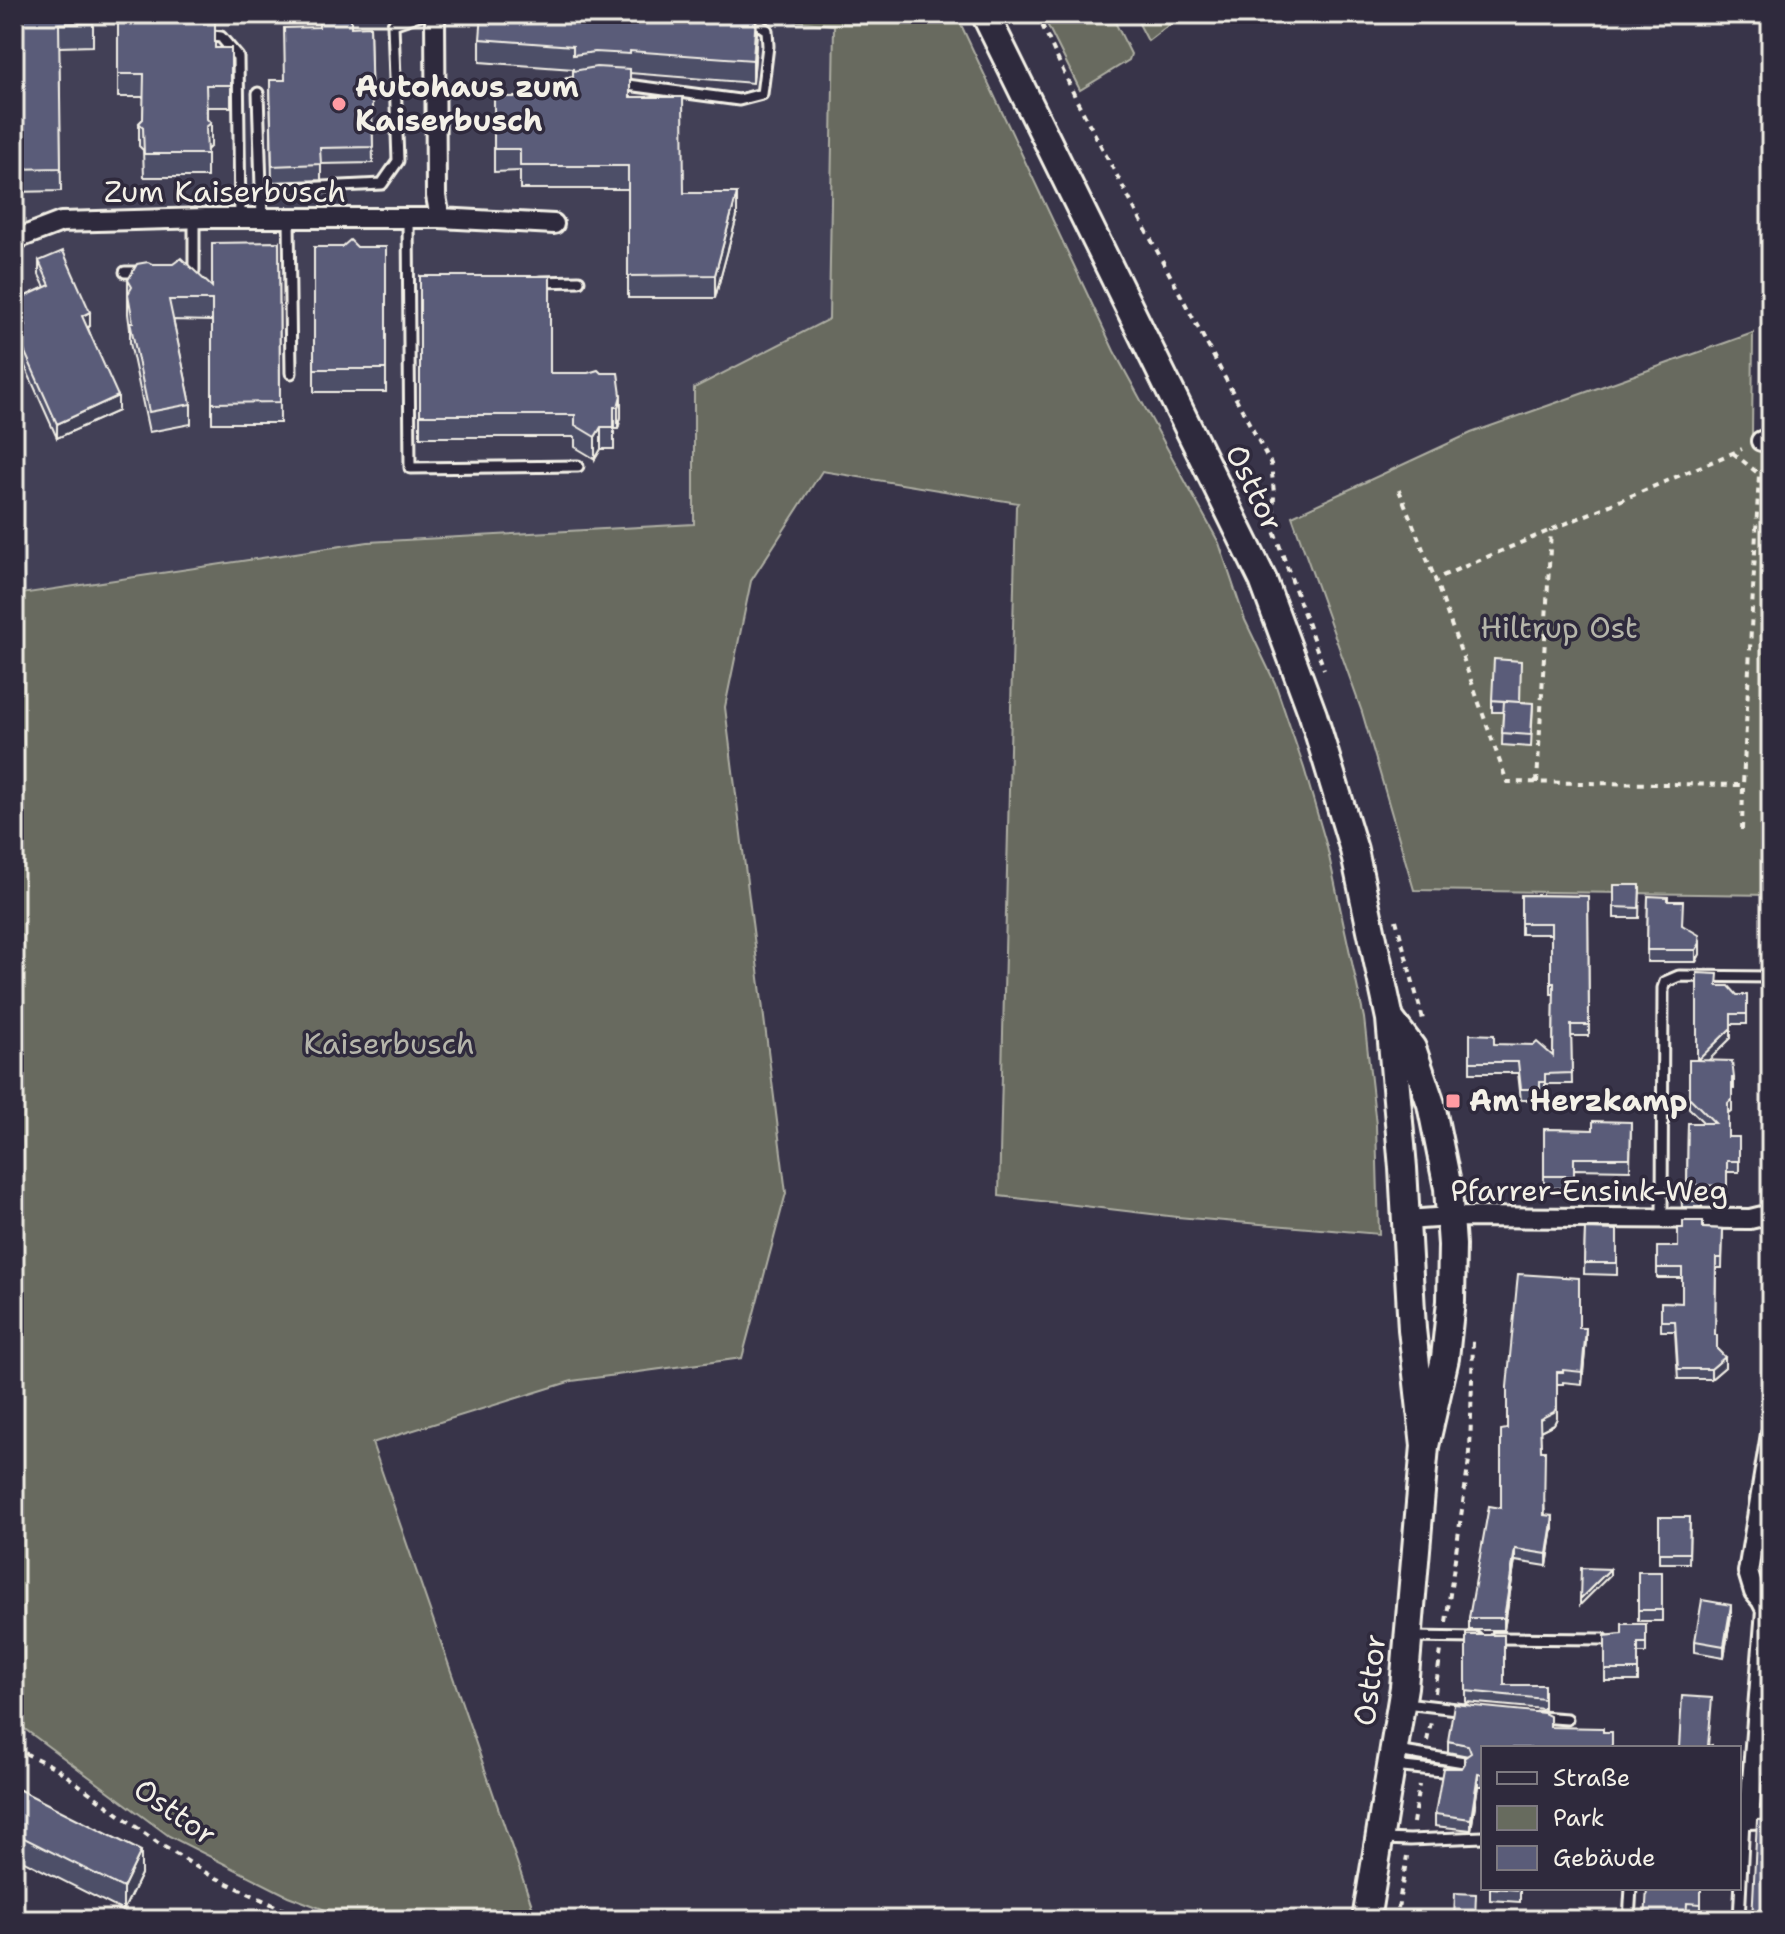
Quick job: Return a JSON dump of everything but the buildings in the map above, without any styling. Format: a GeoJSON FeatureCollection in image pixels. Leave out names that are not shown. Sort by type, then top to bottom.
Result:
{"type":"FeatureCollection","features":[{"type":"Feature","properties":{"kind":"main road","name":"Osttor"},"geometry":{"type":"LineString","coordinates":[[985,14],[1263,580],[1313,715],[1354,850],[1390,1019],[1412,1329],[1425,1446]]}},
{"type":"Feature","properties":{"kind":"main road","name":"Osttor"},"geometry":{"type":"LineString","coordinates":[[1366,1920],[1401,1702],[1425,1446],[1449,1331],[1452,1245],[1448,1188],[1431,1104],[1412,1048],[1390,1019]]}},
{"type":"Feature","properties":{"kind":"street"},"geometry":{"type":"LineString","coordinates":[[434,15],[436,196],[440,218]]}},
{"type":"Feature","properties":{"kind":"street","name":"Zum Kaiserbusch"},"geometry":{"type":"LineString","coordinates":[[14,240],[61,222],[194,218],[440,218],[554,224]]}},
{"type":"Feature","properties":{"kind":"street","name":"Pfarrer-Ensink-Weg"},"geometry":{"type":"LineString","coordinates":[[1406,1220],[1450,1217],[1750,1219],[1771,1214]]}},
{"type":"Feature","properties":{"kind":"street"},"geometry":{"type":"LineString","coordinates":[[1771,1434],[1748,1572],[1754,1592],[1766,1600],[1766,1610],[1744,1819],[1771,1818]]}},
{"type":"Feature","properties":{"kind":"lane"},"geometry":{"type":"LineString","coordinates":[[261,190],[382,184],[398,161],[393,24],[434,15]]}},
{"type":"Feature","properties":{"kind":"lane"},"geometry":{"type":"LineString","coordinates":[[604,82],[739,100],[762,94],[767,30],[757,23],[734,21]]}},
{"type":"Feature","properties":{"kind":"lane"},"geometry":{"type":"LineString","coordinates":[[198,34],[221,37],[238,57],[240,218]]}},
{"type":"Feature","properties":{"kind":"lane"},"geometry":{"type":"LineString","coordinates":[[556,93],[569,84],[592,83]]}},
{"type":"Feature","properties":{"kind":"lane"},"geometry":{"type":"LineString","coordinates":[[258,93],[262,219]]}},
{"type":"Feature","properties":{"kind":"lane"},"geometry":{"type":"LineString","coordinates":[[166,272],[194,271],[194,218]]}},
{"type":"Feature","properties":{"kind":"lane"},"geometry":{"type":"LineString","coordinates":[[289,219],[291,373]]}},
{"type":"Feature","properties":{"kind":"lane"},"geometry":{"type":"LineString","coordinates":[[408,220],[410,468],[578,466]]}},
{"type":"Feature","properties":{"kind":"lane"},"geometry":{"type":"LineString","coordinates":[[125,272],[153,272]]}},
{"type":"Feature","properties":{"kind":"lane"},"geometry":{"type":"LineString","coordinates":[[532,282],[579,281]]}},
{"type":"Feature","properties":{"kind":"lane"},"geometry":{"type":"LineString","coordinates":[[409,283],[424,283]]}},
{"type":"Feature","properties":{"kind":"lane"},"geometry":{"type":"LineString","coordinates":[[1662,1219],[1665,982],[1679,976],[1771,977]]}},
{"type":"Feature","properties":{"kind":"lane"},"geometry":{"type":"LineString","coordinates":[[1408,1637],[1603,1639]]}},
{"type":"Feature","properties":{"kind":"lane"},"geometry":{"type":"LineString","coordinates":[[1401,1702],[1480,1712]]}},
{"type":"Feature","properties":{"kind":"lane"},"geometry":{"type":"LineString","coordinates":[[1524,1715],[1567,1719]]}},
{"type":"Feature","properties":{"kind":"lane"},"geometry":{"type":"LineString","coordinates":[[1392,1758],[1425,1756],[1464,1762]]}},
{"type":"Feature","properties":{"kind":"lane"},"geometry":{"type":"LineString","coordinates":[[1392,1758],[1422,1769],[1458,1773]]}},
{"type":"Feature","properties":{"kind":"lane"},"geometry":{"type":"LineString","coordinates":[[1741,1880],[1744,1819]]}},
{"type":"Feature","properties":{"kind":"lane"},"geometry":{"type":"LineString","coordinates":[[1379,1839],[1481,1837]]}},
{"type":"Feature","properties":{"kind":"lane"},"geometry":{"type":"LineString","coordinates":[[1629,1920],[1631,1890]]}},
{"type":"Feature","properties":{"kind":"lane"},"geometry":{"type":"LineString","coordinates":[[1739,1920],[1740,1890]]}},
{"type":"Feature","properties":{"kind":"path"},"geometry":{"type":"LineString","coordinates":[[1037,14],[1077,101],[1271,464],[1273,528],[1327,676]]}},
{"type":"Feature","properties":{"kind":"path"},"geometry":{"type":"LineString","coordinates":[[1435,579],[1733,453],[1759,474],[1742,830]]}},
{"type":"Feature","properties":{"kind":"path"},"geometry":{"type":"LineString","coordinates":[[1399,490],[1435,579],[1507,782],[1743,785]]}},
{"type":"Feature","properties":{"kind":"path"},"geometry":{"type":"LineString","coordinates":[[1537,783],[1551,530]]}},
{"type":"Feature","properties":{"kind":"path"},"geometry":{"type":"LineString","coordinates":[[1395,916],[1428,1036]]}},
{"type":"Feature","properties":{"kind":"path"},"geometry":{"type":"LineString","coordinates":[[1425,1756],[1470,1453],[1474,1335]]}},
{"type":"Feature","properties":{"kind":"path","name":"Osttor"},"geometry":{"type":"LineString","coordinates":[[14,1748],[56,1768],[158,1843],[208,1874],[305,1920]]}},
{"type":"Feature","properties":{"kind":"path"},"geometry":{"type":"LineString","coordinates":[[1396,1920],[1422,1769]]}},
{"type":"Feature","properties":{"kind":"shaded area"},"geometry":{"type":"Polygon","coordinates":[[[14,14],[721,14],[834,25],[829,320],[694,388],[694,524],[368,542],[14,595],[14,14]]]}},
{"type":"Feature","properties":{"kind":"green space","name":"Kaiserbusch"},"geometry":{"type":"Polygon","coordinates":[[[721,14],[956,14],[1114,351],[1219,543],[1245,620],[1275,683],[1327,847],[1364,1018],[1376,1125],[1379,1234],[1177,1217],[999,1196],[1018,503],[822,471],[751,581],[725,707],[786,1193],[742,1358],[572,1381],[372,1443],[537,1920],[352,1920],[288,1896],[169,1836],[14,1721],[14,595],[368,542],[694,524],[694,388],[829,319],[834,25],[721,14]]]}},
{"type":"Feature","properties":{"kind":"green space"},"geometry":{"type":"Polygon","coordinates":[[[1042,14],[1111,14],[1131,54],[1129,60],[1080,90],[1042,14]]]}},
{"type":"Feature","properties":{"kind":"green space"},"geometry":{"type":"Polygon","coordinates":[[[1134,14],[1183,14],[1148,41],[1134,14]]]}},
{"type":"Feature","properties":{"kind":"green space","name":"Hiltrup Ost"},"geometry":{"type":"Polygon","coordinates":[[[1753,333],[1752,437],[1771,460],[1771,895],[1414,890],[1362,712],[1292,516],[1471,433],[1753,333]]]}},
{"type":"Feature","properties":{"kind":"place","name":"Autohaus zum Kaiserbusch"},"geometry":{"type":"Point","coordinates":[339,104]}},
{"type":"Feature","properties":{"kind":"place","name":"Am Herzkamp"},"geometry":{"type":"Point","coordinates":[1453,1101]}}]}
